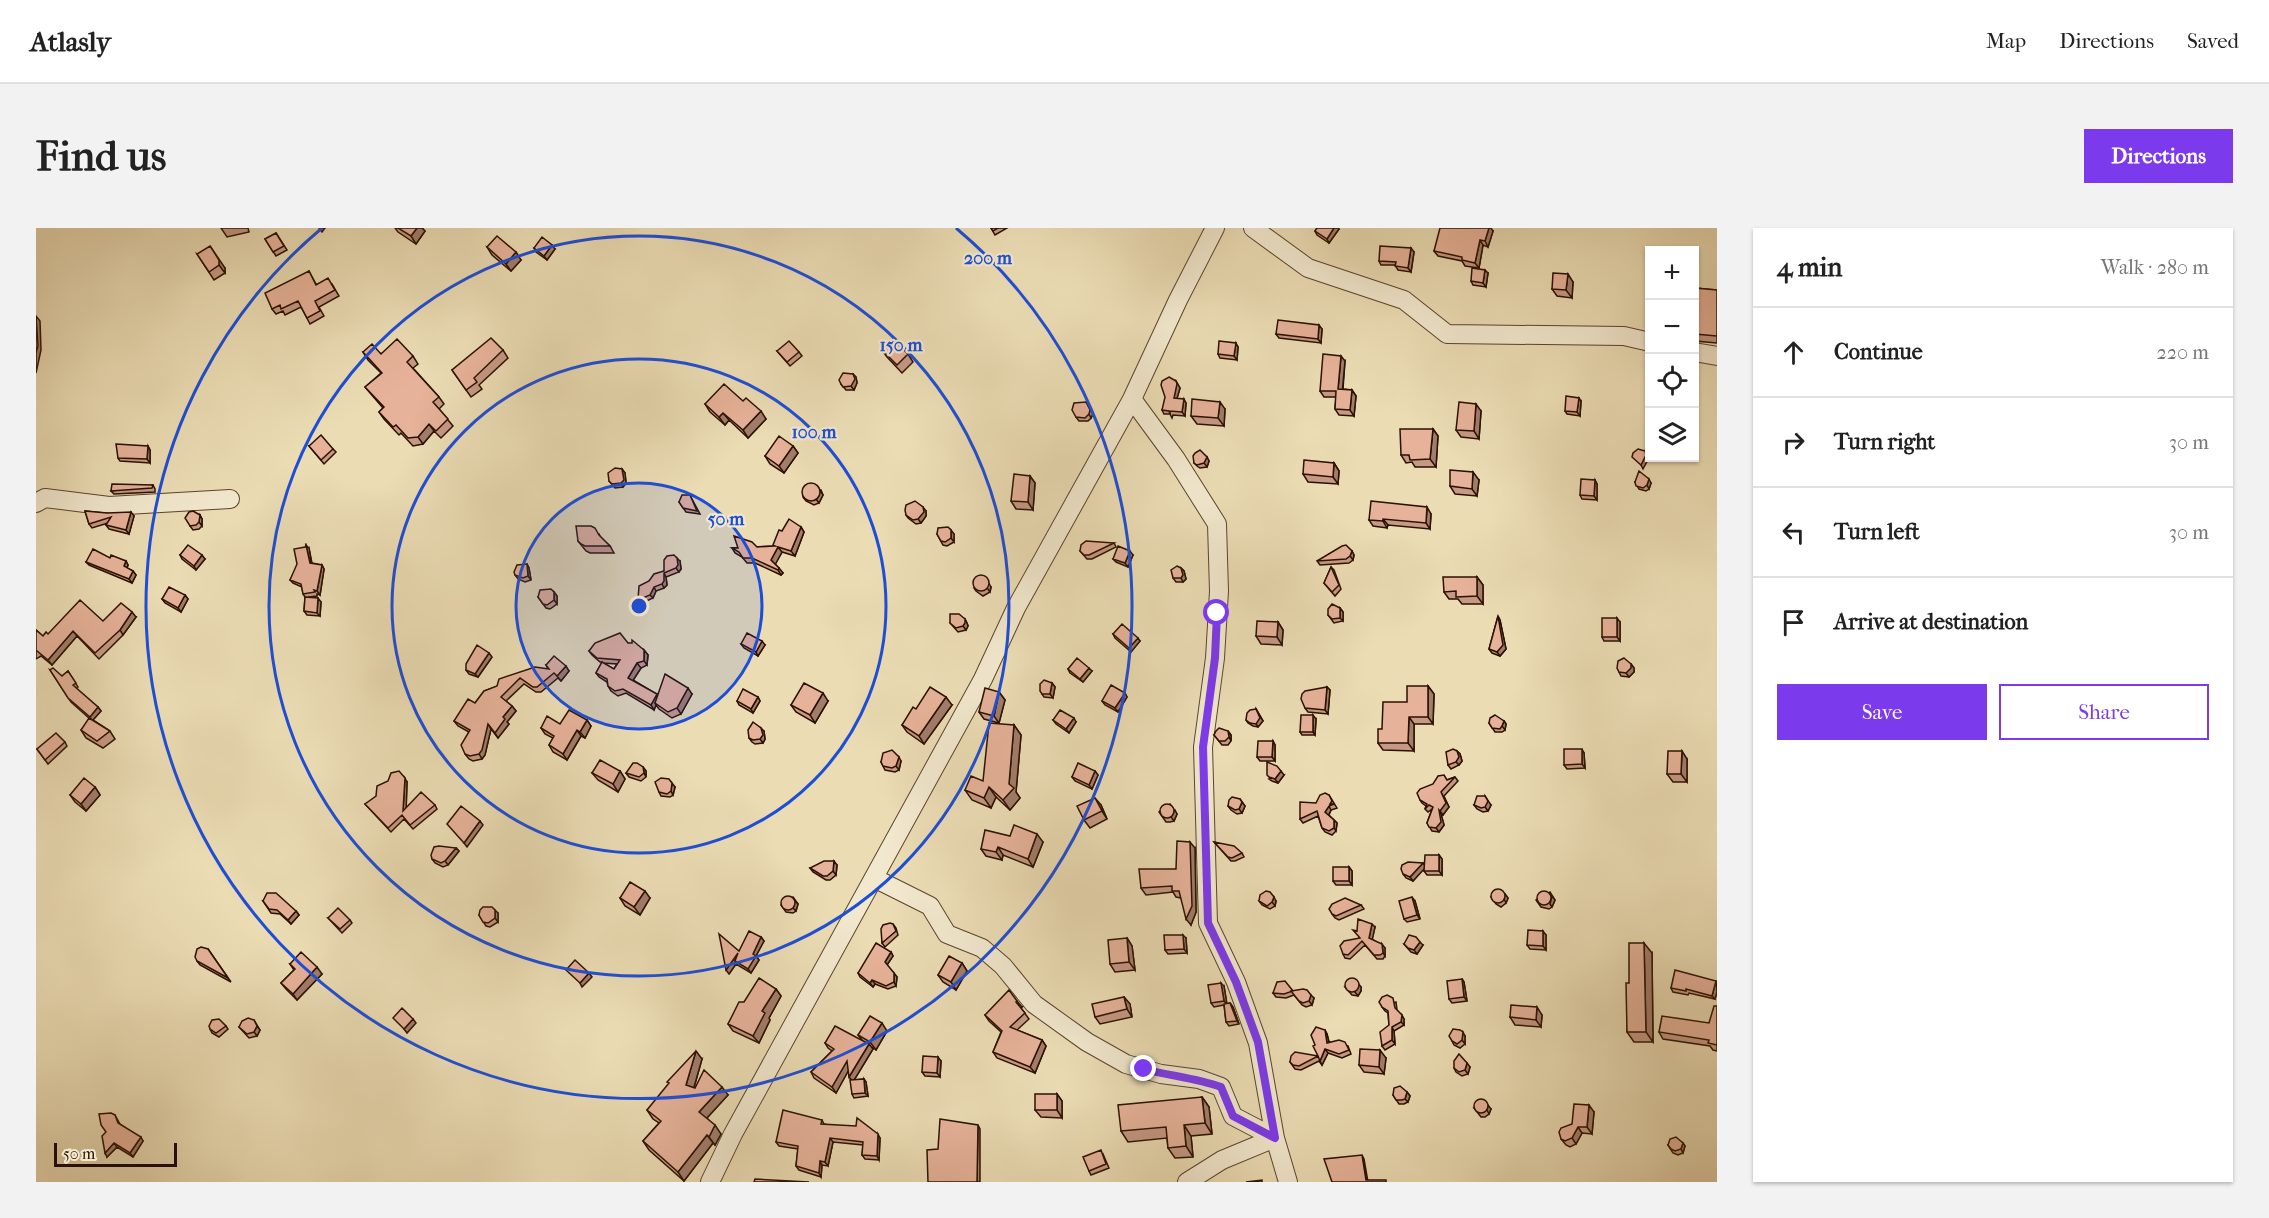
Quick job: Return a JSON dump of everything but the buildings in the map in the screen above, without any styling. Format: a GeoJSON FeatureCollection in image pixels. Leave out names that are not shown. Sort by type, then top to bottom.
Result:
{"type":"FeatureCollection","features":[{"type":"Feature","properties":{"kind":"street"},"geometry":{"type":"LineString","coordinates":[[711,1182],[733,1134],[983,679],[1016,608],[1132,399],[1178,300],[1215,228]]}},
{"type":"Feature","properties":{"kind":"street"},"geometry":{"type":"LineString","coordinates":[[1253,228],[1308,268],[1404,300],[1447,334],[1624,336],[1645,341]]}},
{"type":"Feature","properties":{"kind":"street"},"geometry":{"type":"LineString","coordinates":[[1699,353],[1717,356]]}},
{"type":"Feature","properties":{"kind":"street"},"geometry":{"type":"LineString","coordinates":[[1132,399],[1176,459],[1216,525],[1219,591],[1203,747],[1208,923],[1236,982],[1258,1042],[1275,1138],[1288,1182]]}},
{"type":"Feature","properties":{"kind":"street"},"geometry":{"type":"LineString","coordinates":[[36,503],[45,498],[108,506],[230,499]]}},
{"type":"Feature","properties":{"kind":"street"},"geometry":{"type":"LineString","coordinates":[[874,878],[930,906],[947,934],[982,948],[1004,966],[1034,1004],[1087,1042],[1126,1064],[1161,1074],[1199,1079],[1221,1087],[1233,1116],[1275,1138]]}},
{"type":"Feature","properties":{"kind":"street"},"geometry":{"type":"LineString","coordinates":[[1187,1182],[1222,1160],[1275,1138]]}},
{"type":"Feature","properties":{"kind":"route"},"geometry":{"type":"LineString","coordinates":[[1144,1069],[1161,1074],[1199,1079],[1221,1087],[1233,1116],[1275,1138],[1258,1042],[1236,982],[1208,923],[1203,747],[1215,658],[1217,613]]}}]}
